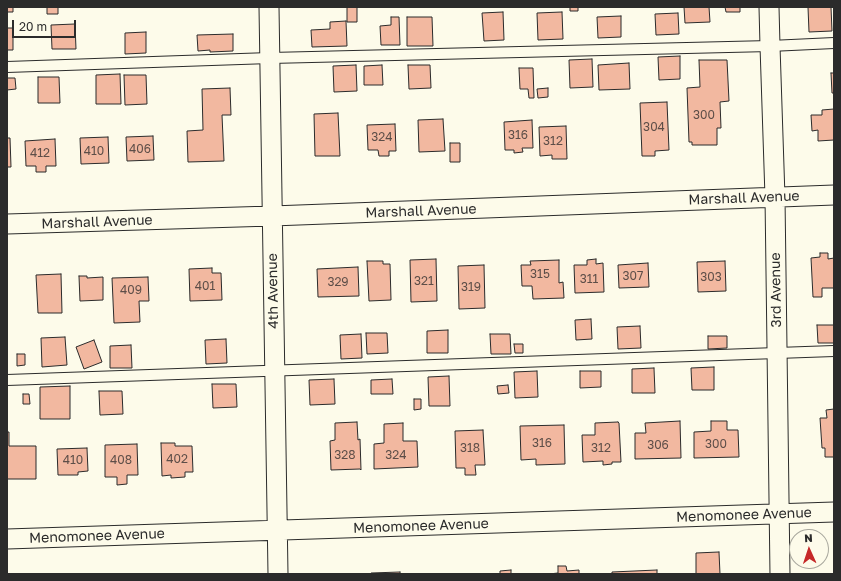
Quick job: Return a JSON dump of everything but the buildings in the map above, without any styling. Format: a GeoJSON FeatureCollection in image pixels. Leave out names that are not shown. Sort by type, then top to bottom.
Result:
{"type":"FeatureCollection","features":[{"type":"Feature","properties":{"kind":"street","name":"4th Avenue"},"geometry":{"type":"LineString","coordinates":[[269,7],[278,574]]}},
{"type":"Feature","properties":{"kind":"street","name":"3rd Avenue"},"geometry":{"type":"LineString","coordinates":[[770,7],[780,574]]}},
{"type":"Feature","properties":{"kind":"street","name":"Marshall Avenue"},"geometry":{"type":"LineString","coordinates":[[7,224],[272,216],[834,195]]}},
{"type":"Feature","properties":{"kind":"street","name":"Menomonee Avenue"},"geometry":{"type":"LineString","coordinates":[[7,539],[834,512]]}},
{"type":"Feature","properties":{"kind":"lane"},"geometry":{"type":"LineString","coordinates":[[7,67],[270,58],[770,46],[834,43]]}},
{"type":"Feature","properties":{"kind":"lane"},"geometry":{"type":"LineString","coordinates":[[7,380],[834,351]]}}]}
